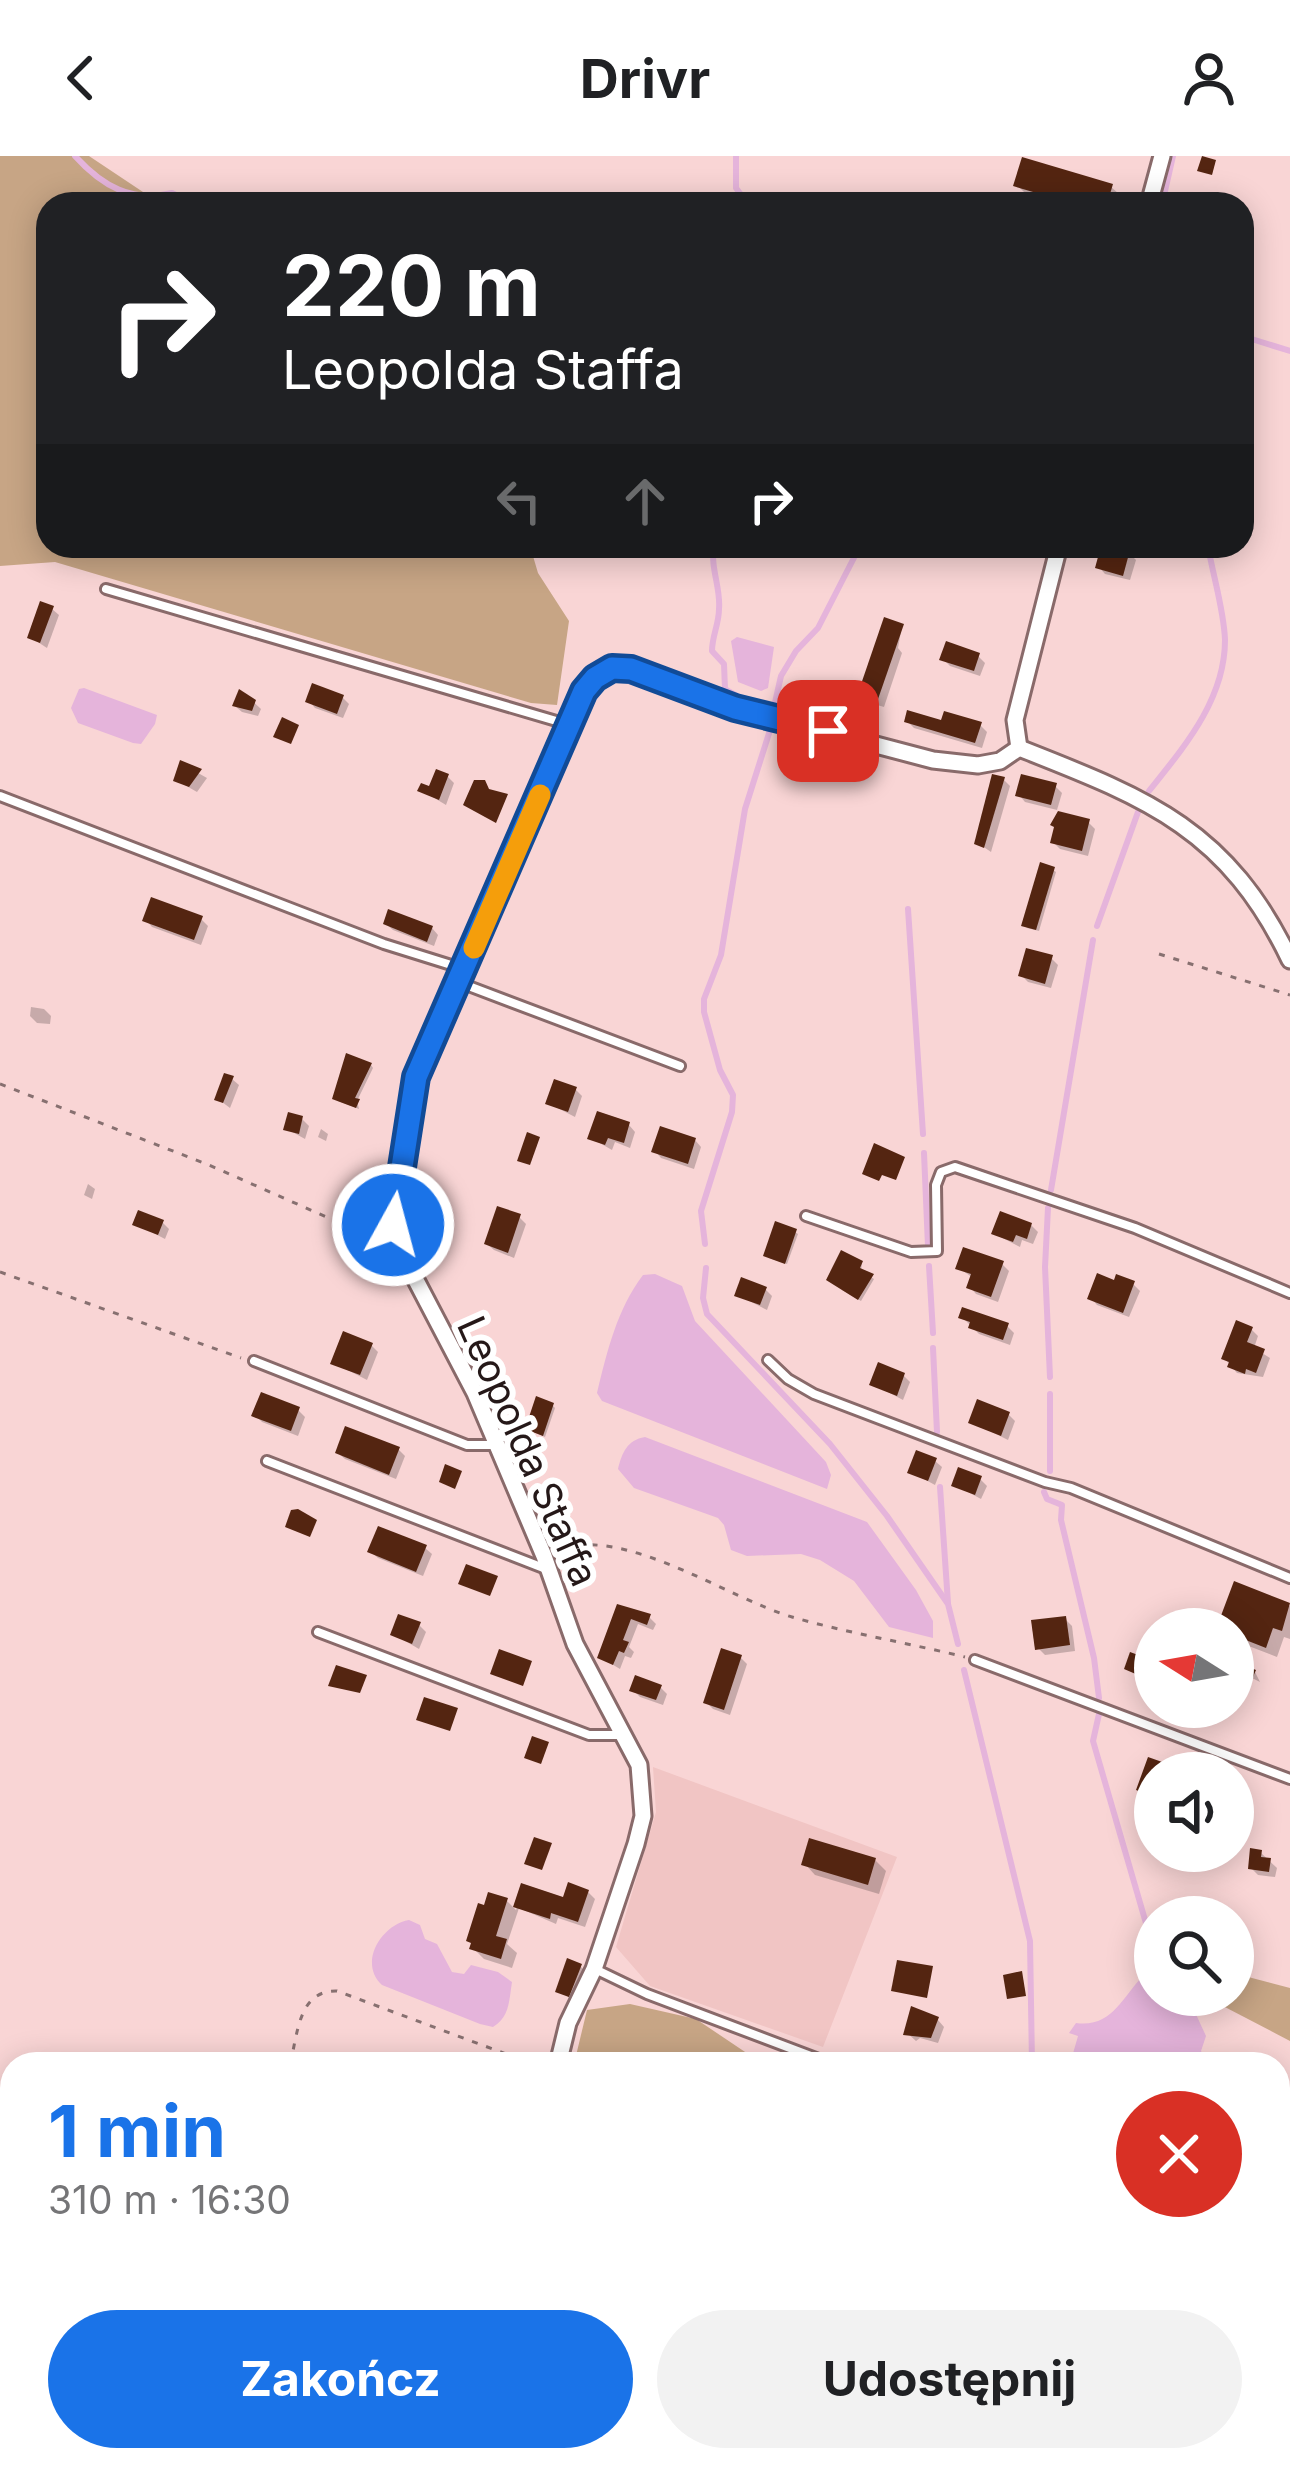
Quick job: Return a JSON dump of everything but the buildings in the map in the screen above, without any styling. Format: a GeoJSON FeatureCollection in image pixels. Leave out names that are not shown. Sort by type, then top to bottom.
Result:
{"type":"FeatureCollection","features":[{"type":"Feature","properties":{"kind":"street"},"geometry":{"type":"LineString","coordinates":[[1152,192],[1162,156]]}},
{"type":"Feature","properties":{"kind":"street"},"geometry":{"type":"LineString","coordinates":[[1056,558],[1015,720],[1018,748],[1109,783],[1189,826],[1251,893],[1290,960]]}},
{"type":"Feature","properties":{"kind":"street","name":"Leopolda Staffa"},"geometry":{"type":"LineString","coordinates":[[561,2052],[568,2023],[594,1969],[644,1816],[639,1765],[575,1644],[475,1393],[406,1269],[393,1225],[416,1077],[584,691],[612,668],[631,669],[735,708],[933,760],[978,765],[1000,761],[1018,748]]}},
{"type":"Feature","properties":{"kind":"lane"},"geometry":{"type":"LineString","coordinates":[[106,590],[570,725]]}},
{"type":"Feature","properties":{"kind":"lane"},"geometry":{"type":"LineString","coordinates":[[0,796],[384,944],[680,1066]]}},
{"type":"Feature","properties":{"kind":"lane"},"geometry":{"type":"LineString","coordinates":[[806,1216],[911,1252],[937,1251],[935,1184],[941,1172],[955,1167],[1135,1228],[1290,1292]]}},
{"type":"Feature","properties":{"kind":"lane"},"geometry":{"type":"LineString","coordinates":[[768,1360],[814,1394],[1071,1488],[1290,1578]]}},
{"type":"Feature","properties":{"kind":"lane"},"geometry":{"type":"LineString","coordinates":[[254,1361],[467,1444],[495,1444]]}},
{"type":"Feature","properties":{"kind":"lane"},"geometry":{"type":"LineString","coordinates":[[267,1461],[546,1563]]}},
{"type":"Feature","properties":{"kind":"lane"},"geometry":{"type":"LineString","coordinates":[[318,1632],[590,1735],[626,1734]]}},
{"type":"Feature","properties":{"kind":"lane"},"geometry":{"type":"LineString","coordinates":[[975,1660],[1290,1779]]}},
{"type":"Feature","properties":{"kind":"lane"},"geometry":{"type":"LineString","coordinates":[[594,1969],[800,2052]]}},
{"type":"Feature","properties":{"kind":"path"},"geometry":{"type":"LineString","coordinates":[[1159,955],[1290,995]]}},
{"type":"Feature","properties":{"kind":"path"},"geometry":{"type":"LineString","coordinates":[[0,1084],[209,1165],[340,1223],[373,1230],[393,1225]]}},
{"type":"Feature","properties":{"kind":"path"},"geometry":{"type":"LineString","coordinates":[[0,1271],[186,1341],[254,1361]]}},
{"type":"Feature","properties":{"kind":"path"},"geometry":{"type":"LineString","coordinates":[[546,1563],[581,1543],[623,1550],[786,1615],[975,1660]]}},
{"type":"Feature","properties":{"kind":"path"},"geometry":{"type":"LineString","coordinates":[[293,2052],[306,2004],[323,1991],[337,1991],[501,2052]]}},
{"type":"Feature","properties":{"kind":"shaded area"},"geometry":{"type":"Polygon","coordinates":[[[0,156],[89,156],[143,192],[36,192],[36,558],[534,558],[569,621],[557,705],[531,703],[55,562],[0,566],[0,156]]]}},
{"type":"Feature","properties":{"kind":"shaded area"},"geometry":{"type":"Polygon","coordinates":[[[737,637],[774,647],[768,688],[761,691],[738,682],[731,641],[737,637]]]}},
{"type":"Feature","properties":{"kind":"shaded area"},"geometry":{"type":"Polygon","coordinates":[[[79,689],[157,715],[141,744],[78,723],[71,708],[79,689]]]}},
{"type":"Feature","properties":{"kind":"shaded area"},"geometry":{"type":"Polygon","coordinates":[[[655,1274],[682,1286],[695,1321],[826,1462],[831,1475],[827,1489],[602,1401],[597,1393],[620,1316],[643,1275],[655,1274]]]}},
{"type":"Feature","properties":{"kind":"shaded area"},"geometry":{"type":"Polygon","coordinates":[[[645,1437],[867,1522],[916,1590],[933,1621],[933,1638],[889,1627],[854,1581],[820,1560],[801,1554],[747,1556],[731,1550],[718,1518],[634,1488],[618,1469],[626,1448],[645,1437]]]}},
{"type":"Feature","properties":{"kind":"shaded area"},"geometry":{"type":"Polygon","coordinates":[[[653,1767],[897,1857],[823,2047],[650,1986],[616,1947],[656,1812],[653,1767]]]}},
{"type":"Feature","properties":{"kind":"shaded area"},"geometry":{"type":"Polygon","coordinates":[[[409,1920],[420,1925],[425,1939],[437,1944],[452,1972],[464,1974],[471,1965],[498,1972],[512,1982],[508,2008],[499,2023],[493,2027],[480,2024],[382,1985],[372,1966],[376,1946],[390,1929],[409,1920]]]}},
{"type":"Feature","properties":{"kind":"shaded area"},"geometry":{"type":"Polygon","coordinates":[[[1254,1979],[1290,1988],[1290,2041],[1242,2016],[1254,2016],[1254,1979]]]}},
{"type":"Feature","properties":{"kind":"shaded area"},"geometry":{"type":"Polygon","coordinates":[[[1134,1987],[1134,2016],[1197,2016],[1206,2036],[1202,2052],[1073,2052],[1078,2036],[1069,2033],[1076,2023],[1098,2021],[1115,2010],[1134,1987]]]}},
{"type":"Feature","properties":{"kind":"shaded area"},"geometry":{"type":"Polygon","coordinates":[[[630,2004],[696,2019],[745,2052],[577,2052],[587,2010],[630,2004]]]}},
{"type":"Feature","properties":{"kind":"waterway"},"geometry":{"type":"LineString","coordinates":[[75,156],[96,176],[125,192]]}},
{"type":"Feature","properties":{"kind":"waterway"},"geometry":{"type":"LineString","coordinates":[[736,156],[739,192]]}},
{"type":"Feature","properties":{"kind":"waterway"},"geometry":{"type":"LineString","coordinates":[[1165,192],[1173,156]]}},
{"type":"Feature","properties":{"kind":"waterway"},"geometry":{"type":"LineString","coordinates":[[1254,340],[1290,351]]}},
{"type":"Feature","properties":{"kind":"waterway"},"geometry":{"type":"LineString","coordinates":[[713,558],[719,614],[712,651],[724,664],[725,689],[748,702],[774,707],[781,676],[818,628],[854,558]]}},
{"type":"Feature","properties":{"kind":"waterway"},"geometry":{"type":"LineString","coordinates":[[1149,791],[1200,721],[1218,683],[1225,640],[1210,558]]}},
{"type":"Feature","properties":{"kind":"waterway"},"geometry":{"type":"LineString","coordinates":[[705,1244],[701,1211],[733,1095],[720,1070],[704,999],[721,955],[745,809],[771,727]]}},
{"type":"Feature","properties":{"kind":"waterway"},"geometry":{"type":"LineString","coordinates":[[1097,926],[1138,812]]}},
{"type":"Feature","properties":{"kind":"waterway"},"geometry":{"type":"LineString","coordinates":[[908,909],[923,1134]]}},
{"type":"Feature","properties":{"kind":"waterway"},"geometry":{"type":"LineString","coordinates":[[1051,1190],[1093,940]]}},
{"type":"Feature","properties":{"kind":"waterway"},"geometry":{"type":"LineString","coordinates":[[924,1153],[928,1246]]}},
{"type":"Feature","properties":{"kind":"waterway"},"geometry":{"type":"LineString","coordinates":[[1048,1208],[1045,1267],[1050,1377]]}},
{"type":"Feature","properties":{"kind":"waterway"},"geometry":{"type":"LineString","coordinates":[[929,1266],[933,1333]]}},
{"type":"Feature","properties":{"kind":"waterway"},"geometry":{"type":"LineString","coordinates":[[706,1268],[703,1298],[707,1314],[830,1444],[887,1516],[948,1604],[958,1644]]}},
{"type":"Feature","properties":{"kind":"waterway"},"geometry":{"type":"LineString","coordinates":[[933,1348],[937,1432]]}},
{"type":"Feature","properties":{"kind":"waterway"},"geometry":{"type":"LineString","coordinates":[[1050,1394],[1050,1471]]}},
{"type":"Feature","properties":{"kind":"waterway"},"geometry":{"type":"LineString","coordinates":[[940,1487],[948,1603]]}},
{"type":"Feature","properties":{"kind":"waterway"},"geometry":{"type":"LineString","coordinates":[[1044,1492],[1047,1499],[1062,1505],[1061,1520],[1099,1698]]}},
{"type":"Feature","properties":{"kind":"waterway"},"geometry":{"type":"LineString","coordinates":[[964,1670],[1030,1941],[1032,2052]]}},
{"type":"Feature","properties":{"kind":"waterway"},"geometry":{"type":"LineString","coordinates":[[1099,1714],[1093,1741],[1138,1896]]}},
{"type":"Feature","properties":{"kind":"slow traffic"},"geometry":{"type":"LineString","coordinates":[[474,948],[540,795]]}},
{"type":"Feature","properties":{"kind":"route"},"geometry":{"type":"LineString","coordinates":[[393,1225],[416,1077],[584,691],[595,678],[612,668],[631,669],[735,708],[828,731]]}}]}
